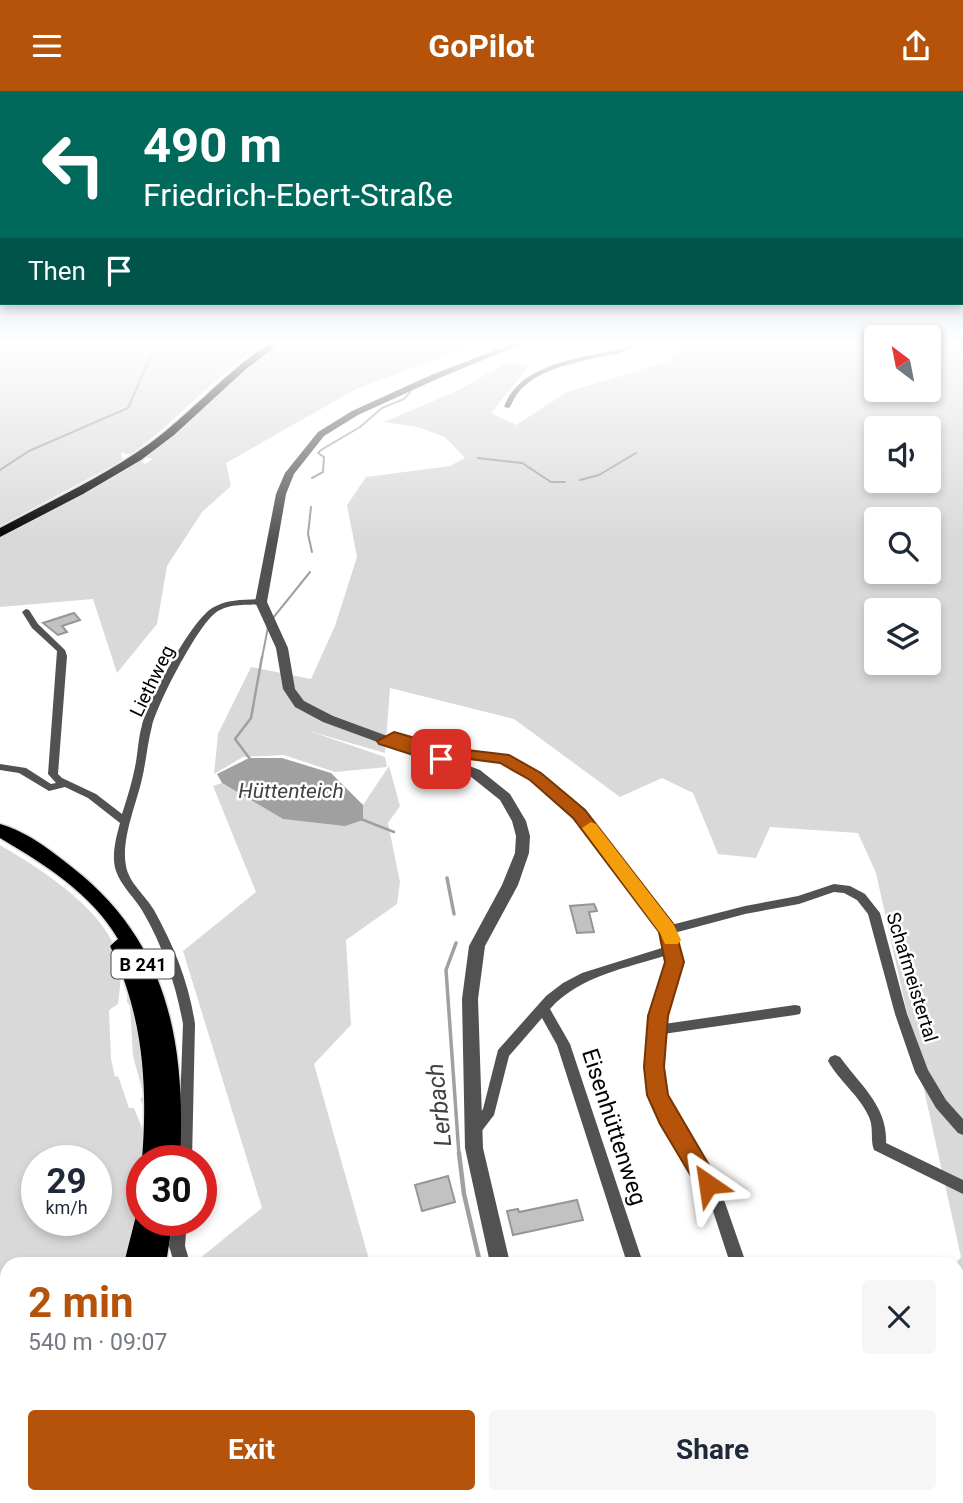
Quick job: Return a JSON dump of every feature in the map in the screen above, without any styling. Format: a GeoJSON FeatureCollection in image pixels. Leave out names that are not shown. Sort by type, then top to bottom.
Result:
{"type":"FeatureCollection","features":[{"type":"Feature","properties":{"kind":"main road"},"geometry":{"type":"LineString","coordinates":[[0,530],[99,476],[149,444],[187,410]]}},
{"type":"Feature","properties":{"kind":"main road"},"geometry":{"type":"LineString","coordinates":[[0,530],[136,459],[195,410]]}},
{"type":"Feature","properties":{"kind":"main road","name":"B 241"},"geometry":{"type":"LineString","coordinates":[[0,830],[39,851],[83,883],[123,928],[143,963],[157,999],[167,1048],[171,1114],[169,1145]]}},
{"type":"Feature","properties":{"kind":"main road","name":"B 241"},"geometry":{"type":"LineString","coordinates":[[0,840],[39,863],[74,889],[103,921],[131,967],[144,1004],[154,1052],[157,1116],[155,1145]]}},
{"type":"Feature","properties":{"kind":"main road"},"geometry":{"type":"LineString","coordinates":[[138,1257],[143,1236]]}},
{"type":"Feature","properties":{"kind":"main road"},"geometry":{"type":"LineString","coordinates":[[154,1257],[157,1236]]}},
{"type":"Feature","properties":{"kind":"street"},"geometry":{"type":"LineString","coordinates":[[362,410],[321,434],[290,473],[281,493],[261,602],[282,648],[289,689],[299,704],[311,712],[384,741],[481,776],[513,807],[523,835],[522,853],[517,869],[477,946],[472,971],[473,1132],[498,1257]]}},
{"type":"Feature","properties":{"kind":"street","name":"Liethweg"},"geometry":{"type":"LineString","coordinates":[[185,1145],[189,1024],[186,1002],[180,978],[148,911],[120,869],[126,822],[149,721],[166,684],[200,627],[212,612],[220,607],[235,603],[261,602]]}},
{"type":"Feature","properties":{"kind":"street"},"geometry":{"type":"LineString","coordinates":[[26,612],[35,626],[61,650],[62,656],[52,774],[65,784],[92,796],[126,822]]}},
{"type":"Feature","properties":{"kind":"street"},"geometry":{"type":"LineString","coordinates":[[384,741],[394,737],[450,753],[503,759],[536,777],[573,808],[668,930],[673,949],[673,971],[658,1016],[654,1067],[657,1095],[713,1193],[736,1257]]}},
{"type":"Feature","properties":{"kind":"street"},"geometry":{"type":"LineString","coordinates":[[0,767],[22,770],[48,788],[65,784]]}},
{"type":"Feature","properties":{"kind":"street","name":"Schafmeistertal"},"geometry":{"type":"LineString","coordinates":[[671,929],[745,910],[799,900],[834,888],[846,889],[861,897],[874,913],[901,1014],[922,1072],[941,1104],[963,1129]]}},
{"type":"Feature","properties":{"kind":"street"},"geometry":{"type":"LineString","coordinates":[[473,1132],[494,1099],[503,1054],[562,990],[586,976],[673,949]]}},
{"type":"Feature","properties":{"kind":"street","name":"Eisenhüttenweg"},"geometry":{"type":"LineString","coordinates":[[543,1008],[563,1044],[633,1257]]}},
{"type":"Feature","properties":{"kind":"street"},"geometry":{"type":"LineString","coordinates":[[657,1030],[795,1010]]}},
{"type":"Feature","properties":{"kind":"street"},"geometry":{"type":"LineString","coordinates":[[835,1061],[845,1077],[870,1103],[881,1132],[879,1146],[963,1187]]}},
{"type":"Feature","properties":{"kind":"street"},"geometry":{"type":"LineString","coordinates":[[178,1236],[177,1246],[180,1257]]}},
{"type":"Feature","properties":{"kind":"shaded area"},"geometry":{"type":"Polygon","coordinates":[[[0,410],[184,410],[131,454],[125,454],[123,451],[123,459],[112,466],[0,526],[0,410]]]}},
{"type":"Feature","properties":{"kind":"shaded area"},"geometry":{"type":"Polygon","coordinates":[[[197,410],[319,410],[226,463],[231,486],[202,512],[167,566],[157,624],[117,673],[93,599],[0,607],[0,535],[134,462],[141,461],[145,464],[153,459],[144,457],[197,410]]]}},
{"type":"Feature","properties":{"kind":"shaded area"},"geometry":{"type":"Polygon","coordinates":[[[412,410],[494,410],[491,413],[516,425],[539,410],[963,410],[963,1257],[876,873],[858,833],[770,827],[756,858],[718,854],[693,793],[662,778],[620,797],[514,719],[390,688],[385,753],[309,731],[385,757],[387,767],[335,772],[284,755],[243,757],[214,774],[218,734],[251,667],[311,679],[335,626],[357,557],[347,505],[366,477],[450,466],[465,458],[445,437],[418,427],[384,422],[412,410]]]}},
{"type":"Feature","properties":{"kind":"shaded area"},"geometry":{"type":"Polygon","coordinates":[[[389,766],[400,806],[388,823],[400,882],[397,904],[346,940],[351,1025],[314,1064],[368,1257],[201,1257],[262,1208],[183,951],[256,892],[213,786],[222,783],[283,819],[363,820],[363,805],[389,766]]]}},
{"type":"Feature","properties":{"kind":"shaded area"},"geometry":{"type":"Polygon","coordinates":[[[0,845],[56,881],[75,897],[107,932],[117,951],[121,976],[118,1004],[109,1010],[111,1059],[115,1077],[118,1076],[129,1108],[134,1108],[149,1145],[126,1145],[126,1236],[136,1236],[132,1257],[0,1257],[0,845]]]}},
{"type":"Feature","properties":{"kind":"shaded area"},"geometry":{"type":"Polygon","coordinates":[[[128,981],[133,987],[150,1121],[140,1099],[144,1096],[133,1056],[130,1006],[127,1002],[128,981]]]}},
{"type":"Feature","properties":{"kind":"water","name":"Hüttenteich"},"geometry":{"type":"Polygon","coordinates":[[[249,758],[282,758],[331,773],[363,805],[363,820],[345,826],[283,819],[222,783],[217,774],[249,758]]]}},
{"type":"Feature","properties":{"kind":"building"},"geometry":{"type":"Polygon","coordinates":[[[74,613],[80,620],[62,626],[67,632],[58,635],[43,623],[74,613]]]}},
{"type":"Feature","properties":{"kind":"building"},"geometry":{"type":"Polygon","coordinates":[[[594,904],[597,911],[589,912],[594,932],[577,933],[570,906],[594,904]]]}},
{"type":"Feature","properties":{"kind":"building"},"geometry":{"type":"Polygon","coordinates":[[[448,1176],[455,1202],[422,1211],[415,1185],[448,1176]]]}},
{"type":"Feature","properties":{"kind":"building"},"geometry":{"type":"Polygon","coordinates":[[[577,1200],[583,1220],[513,1235],[507,1211],[518,1209],[519,1212],[577,1200]]]}},
{"type":"Feature","properties":{"kind":"waterway"},"geometry":{"type":"LineString","coordinates":[[0,470],[29,451],[124,410]]}},
{"type":"Feature","properties":{"kind":"waterway","name":"Lerbach"},"geometry":{"type":"LineString","coordinates":[[312,478],[323,472],[324,457],[318,453],[360,427],[380,410]]}},
{"type":"Feature","properties":{"kind":"waterway"},"geometry":{"type":"LineString","coordinates":[[580,480],[599,475],[636,453]]}},
{"type":"Feature","properties":{"kind":"waterway"},"geometry":{"type":"LineString","coordinates":[[478,458],[522,463],[551,482],[565,482]]}},
{"type":"Feature","properties":{"kind":"waterway","name":"Lerbach"},"geometry":{"type":"LineString","coordinates":[[311,507],[308,534],[312,552]]}},
{"type":"Feature","properties":{"kind":"waterway","name":"Lerbach"},"geometry":{"type":"LineString","coordinates":[[273,618],[310,572]]}},
{"type":"Feature","properties":{"kind":"waterway","name":"Lerbach"},"geometry":{"type":"LineString","coordinates":[[262,658],[268,627]]}},
{"type":"Feature","properties":{"kind":"waterway","name":"Lerbach"},"geometry":{"type":"LineString","coordinates":[[250,759],[235,739],[251,718],[262,657]]}},
{"type":"Feature","properties":{"kind":"waterway","name":"Lerbach"},"geometry":{"type":"LineString","coordinates":[[361,819],[394,832]]}},
{"type":"Feature","properties":{"kind":"waterway","name":"Lerbach"},"geometry":{"type":"LineString","coordinates":[[447,878],[454,914]]}},
{"type":"Feature","properties":{"kind":"waterway","name":"Lerbach"},"geometry":{"type":"LineString","coordinates":[[456,943],[446,970],[459,1155]]}},
{"type":"Feature","properties":{"kind":"waterway","name":"Lerbach"},"geometry":{"type":"LineString","coordinates":[[459,1153],[464,1194],[479,1257]]}},
{"type":"Feature","properties":{"kind":"slow traffic"},"geometry":{"type":"LineString","coordinates":[[591,828],[668,930],[672,940]]}},
{"type":"Feature","properties":{"kind":"route"},"geometry":{"type":"LineString","coordinates":[[441,759],[384,741],[394,737],[450,753],[508,760],[536,777],[579,814],[668,930],[674,962],[658,1016],[654,1067],[657,1095],[708,1184]]}}]}
